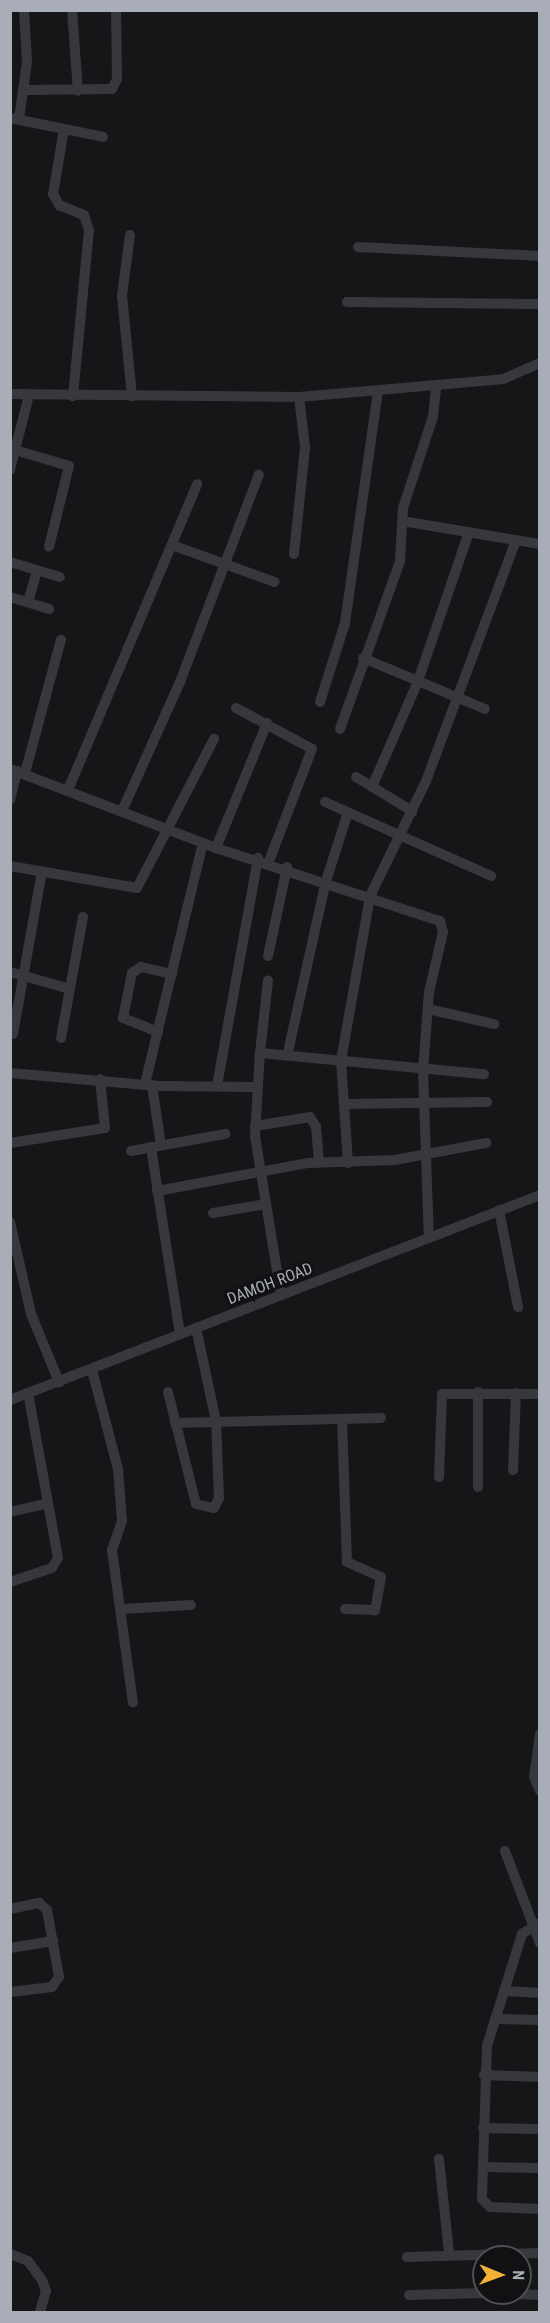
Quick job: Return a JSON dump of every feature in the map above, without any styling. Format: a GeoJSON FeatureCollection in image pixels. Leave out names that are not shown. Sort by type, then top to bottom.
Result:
{"type":"FeatureCollection","features":[{"type":"Feature","properties":{"kind":"street"},"geometry":{"type":"LineString","coordinates":[[24,10],[24,90],[15,119],[103,137]]}},
{"type":"Feature","properties":{"kind":"street"},"geometry":{"type":"LineString","coordinates":[[72,10],[78,91]]}},
{"type":"Feature","properties":{"kind":"street"},"geometry":{"type":"LineString","coordinates":[[24,90],[78,91],[115,86],[116,10]]}},
{"type":"Feature","properties":{"kind":"street"},"geometry":{"type":"LineString","coordinates":[[64,129],[53,194],[58,205],[84,215],[89,230],[73,396]]}},
{"type":"Feature","properties":{"kind":"street"},"geometry":{"type":"LineString","coordinates":[[130,236],[122,296],[132,397]]}},
{"type":"Feature","properties":{"kind":"street"},"geometry":{"type":"LineString","coordinates":[[358,247],[540,256]]}},
{"type":"Feature","properties":{"kind":"street"},"geometry":{"type":"LineString","coordinates":[[347,302],[540,304]]}},
{"type":"Feature","properties":{"kind":"street"},"geometry":{"type":"LineString","coordinates":[[10,394],[299,397],[436,387],[502,379],[540,363]]}},
{"type":"Feature","properties":{"kind":"street"},"geometry":{"type":"LineString","coordinates":[[340,729],[363,658],[399,561],[402,521],[433,417],[436,387]]}},
{"type":"Feature","properties":{"kind":"street"},"geometry":{"type":"LineString","coordinates":[[320,702],[345,623],[378,391]]}},
{"type":"Feature","properties":{"kind":"street"},"geometry":{"type":"LineString","coordinates":[[10,470],[29,395]]}},
{"type":"Feature","properties":{"kind":"street"},"geometry":{"type":"LineString","coordinates":[[294,554],[305,447],[299,397]]}},
{"type":"Feature","properties":{"kind":"street"},"geometry":{"type":"LineString","coordinates":[[15,450],[69,466],[50,547]]}},
{"type":"Feature","properties":{"kind":"street"},"geometry":{"type":"LineString","coordinates":[[122,811],[227,565],[259,474]]}},
{"type":"Feature","properties":{"kind":"street"},"geometry":{"type":"LineString","coordinates":[[68,790],[197,484]]}},
{"type":"Feature","properties":{"kind":"street"},"geometry":{"type":"LineString","coordinates":[[402,521],[540,544]]}},
{"type":"Feature","properties":{"kind":"street"},"geometry":{"type":"LineString","coordinates":[[372,787],[418,681],[469,532]]}},
{"type":"Feature","properties":{"kind":"street"},"geometry":{"type":"LineString","coordinates":[[348,1163],[341,1061],[370,896],[412,810],[459,698],[516,540]]}},
{"type":"Feature","properties":{"kind":"street"},"geometry":{"type":"LineString","coordinates":[[172,545],[275,582]]}},
{"type":"Feature","properties":{"kind":"street"},"geometry":{"type":"LineString","coordinates":[[10,562],[60,577]]}},
{"type":"Feature","properties":{"kind":"street"},"geometry":{"type":"LineString","coordinates":[[28,602],[37,570]]}},
{"type":"Feature","properties":{"kind":"street"},"geometry":{"type":"LineString","coordinates":[[11,600],[28,602],[49,609]]}},
{"type":"Feature","properties":{"kind":"street"},"geometry":{"type":"LineString","coordinates":[[10,800],[61,640]]}},
{"type":"Feature","properties":{"kind":"street"},"geometry":{"type":"LineString","coordinates":[[363,658],[485,709]]}},
{"type":"Feature","properties":{"kind":"street"},"geometry":{"type":"LineString","coordinates":[[217,1086],[264,859],[312,749],[236,708]]}},
{"type":"Feature","properties":{"kind":"street"},"geometry":{"type":"LineString","coordinates":[[216,848],[267,723]]}},
{"type":"Feature","properties":{"kind":"street"},"geometry":{"type":"LineString","coordinates":[[10,867],[137,888],[214,739]]}},
{"type":"Feature","properties":{"kind":"street"},"geometry":{"type":"LineString","coordinates":[[18,771],[216,848],[264,859],[370,896],[444,926],[428,1009],[423,1070],[429,1238]]}},
{"type":"Feature","properties":{"kind":"street"},"geometry":{"type":"LineString","coordinates":[[356,777],[412,810]]}},
{"type":"Feature","properties":{"kind":"street"},"geometry":{"type":"LineString","coordinates":[[325,802],[491,876]]}},
{"type":"Feature","properties":{"kind":"street"},"geometry":{"type":"LineString","coordinates":[[288,1052],[326,881],[348,812]]}},
{"type":"Feature","properties":{"kind":"street"},"geometry":{"type":"LineString","coordinates":[[180,1335],[157,1191],[156,1146],[148,1085],[158,1032],[203,843]]}},
{"type":"Feature","properties":{"kind":"street"},"geometry":{"type":"LineString","coordinates":[[268,956],[287,867]]}},
{"type":"Feature","properties":{"kind":"street"},"geometry":{"type":"LineString","coordinates":[[13,1034],[42,872]]}},
{"type":"Feature","properties":{"kind":"street"},"geometry":{"type":"LineString","coordinates":[[61,1038],[83,917]]}},
{"type":"Feature","properties":{"kind":"street"},"geometry":{"type":"LineString","coordinates":[[158,1032],[123,1018],[132,973],[141,966],[172,974]]}},
{"type":"Feature","properties":{"kind":"street"},"geometry":{"type":"LineString","coordinates":[[10,972],[70,988]]}},
{"type":"Feature","properties":{"kind":"street"},"geometry":{"type":"LineString","coordinates":[[268,980],[254,1087],[255,1126],[260,1171],[281,1295]]}},
{"type":"Feature","properties":{"kind":"street"},"geometry":{"type":"LineString","coordinates":[[428,1009],[494,1024]]}},
{"type":"Feature","properties":{"kind":"street"},"geometry":{"type":"LineString","coordinates":[[260,1053],[288,1052],[341,1061],[484,1074]]}},
{"type":"Feature","properties":{"kind":"street"},"geometry":{"type":"LineString","coordinates":[[10,1073],[100,1079],[148,1085],[254,1087]]}},
{"type":"Feature","properties":{"kind":"street"},"geometry":{"type":"LineString","coordinates":[[10,1143],[105,1128],[100,1079]]}},
{"type":"Feature","properties":{"kind":"street"},"geometry":{"type":"LineString","coordinates":[[344,1104],[487,1102]]}},
{"type":"Feature","properties":{"kind":"street"},"geometry":{"type":"LineString","coordinates":[[255,1126],[310,1118],[316,1126],[319,1163]]}},
{"type":"Feature","properties":{"kind":"street"},"geometry":{"type":"LineString","coordinates":[[131,1151],[225,1134]]}},
{"type":"Feature","properties":{"kind":"street"},"geometry":{"type":"LineString","coordinates":[[157,1191],[260,1171],[319,1163],[348,1163],[426,1154],[486,1143]]}},
{"type":"Feature","properties":{"kind":"street","name":"DAMOH ROAD"},"geometry":{"type":"LineString","coordinates":[[10,1400],[540,1195]]}},
{"type":"Feature","properties":{"kind":"street"},"geometry":{"type":"LineString","coordinates":[[213,1213],[266,1204]]}},
{"type":"Feature","properties":{"kind":"street"},"geometry":{"type":"LineString","coordinates":[[499,1210],[518,1307]]}},
{"type":"Feature","properties":{"kind":"street"},"geometry":{"type":"LineString","coordinates":[[10,1222],[22,1283],[46,1355],[59,1382]]}},
{"type":"Feature","properties":{"kind":"street"},"geometry":{"type":"LineString","coordinates":[[168,1392],[193,1498],[204,1509],[214,1508],[219,1498],[216,1421],[196,1328]]}},
{"type":"Feature","properties":{"kind":"street"},"geometry":{"type":"LineString","coordinates":[[92,1370],[118,1468],[122,1521],[112,1550],[122,1609],[133,1703]]}},
{"type":"Feature","properties":{"kind":"street"},"geometry":{"type":"LineString","coordinates":[[439,1477],[440,1399],[448,1391],[540,1394]]}},
{"type":"Feature","properties":{"kind":"street"},"geometry":{"type":"LineString","coordinates":[[478,1392],[478,1487]]}},
{"type":"Feature","properties":{"kind":"street"},"geometry":{"type":"LineString","coordinates":[[513,1470],[516,1393]]}},
{"type":"Feature","properties":{"kind":"street"},"geometry":{"type":"LineString","coordinates":[[10,1582],[56,1563],[28,1394]]}},
{"type":"Feature","properties":{"kind":"street"},"geometry":{"type":"LineString","coordinates":[[175,1423],[381,1418]]}},
{"type":"Feature","properties":{"kind":"street"},"geometry":{"type":"LineString","coordinates":[[342,1419],[347,1562],[381,1577],[375,1610],[345,1609]]}},
{"type":"Feature","properties":{"kind":"street"},"geometry":{"type":"LineString","coordinates":[[10,1512],[46,1504]]}},
{"type":"Feature","properties":{"kind":"street"},"geometry":{"type":"LineString","coordinates":[[122,1609],[191,1605]]}},
{"type":"Feature","properties":{"kind":"street"},"geometry":{"type":"LineString","coordinates":[[540,1734],[538,1764],[540,1791]]}},
{"type":"Feature","properties":{"kind":"street"},"geometry":{"type":"LineString","coordinates":[[505,1851],[536,1924],[540,1943]]}},
{"type":"Feature","properties":{"kind":"street"},"geometry":{"type":"LineString","coordinates":[[10,1909],[44,1905],[53,1941],[58,1983],[10,1992]]}},
{"type":"Feature","properties":{"kind":"street"},"geometry":{"type":"LineString","coordinates":[[536,1924],[522,1934],[495,2019],[484,2075],[483,2167],[486,2205],[540,2209]]}},
{"type":"Feature","properties":{"kind":"street"},"geometry":{"type":"LineString","coordinates":[[10,1948],[53,1941]]}},
{"type":"Feature","properties":{"kind":"street"},"geometry":{"type":"LineString","coordinates":[[504,1991],[540,1992]]}},
{"type":"Feature","properties":{"kind":"street"},"geometry":{"type":"LineString","coordinates":[[495,2019],[540,2020]]}},
{"type":"Feature","properties":{"kind":"street"},"geometry":{"type":"LineString","coordinates":[[484,2075],[540,2077]]}},
{"type":"Feature","properties":{"kind":"street"},"geometry":{"type":"LineString","coordinates":[[483,2128],[540,2129]]}},
{"type":"Feature","properties":{"kind":"street"},"geometry":{"type":"LineString","coordinates":[[439,2159],[449,2252]]}},
{"type":"Feature","properties":{"kind":"street"},"geometry":{"type":"LineString","coordinates":[[483,2167],[540,2168]]}},
{"type":"Feature","properties":{"kind":"street"},"geometry":{"type":"LineString","coordinates":[[407,2257],[449,2252],[540,2253]]}},
{"type":"Feature","properties":{"kind":"street"},"geometry":{"type":"LineString","coordinates":[[10,2254],[28,2261],[42,2280],[40,2313]]}},
{"type":"Feature","properties":{"kind":"street"},"geometry":{"type":"LineString","coordinates":[[409,2295],[472,2293]]}}]}
